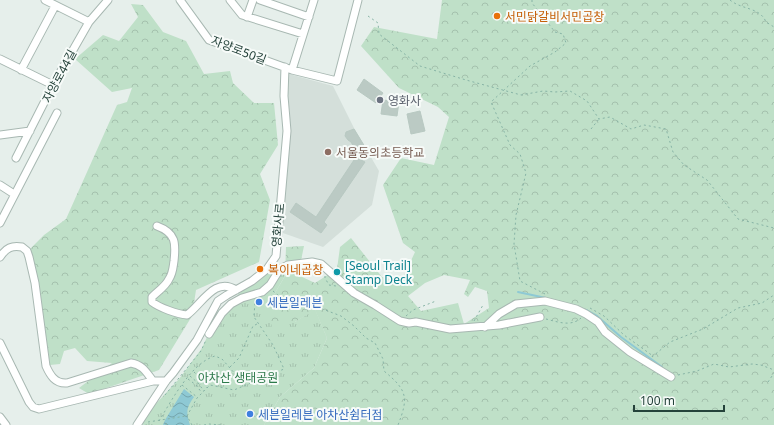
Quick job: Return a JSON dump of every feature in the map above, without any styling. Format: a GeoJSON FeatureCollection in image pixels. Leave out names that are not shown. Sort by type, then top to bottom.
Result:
{"type":"FeatureCollection","features":[{"type":"Feature","properties":{"kind":"street"},"geometry":{"type":"LineString","coordinates":[[45,0],[88,22]]}},
{"type":"Feature","properties":{"kind":"street","name":"자양로44길"},"geometry":{"type":"LineString","coordinates":[[16,158],[53,85],[88,22],[108,0]]}},
{"type":"Feature","properties":{"kind":"street","name":"자양로50길"},"geometry":{"type":"LineString","coordinates":[[180,0],[209,40],[288,69]]}},
{"type":"Feature","properties":{"kind":"street"},"geometry":{"type":"LineString","coordinates":[[230,0],[242,15],[303,34]]}},
{"type":"Feature","properties":{"kind":"street"},"geometry":{"type":"LineString","coordinates":[[247,17],[253,0]]}},
{"type":"Feature","properties":{"kind":"street"},"geometry":{"type":"LineString","coordinates":[[260,0],[309,17]]}},
{"type":"Feature","properties":{"kind":"street","name":"영화사로"},"geometry":{"type":"LineString","coordinates":[[137,425],[166,381],[197,340],[218,301],[252,281],[267,269],[276,256],[287,131],[284,96],[288,69],[303,34],[314,0]]}},
{"type":"Feature","properties":{"kind":"street"},"geometry":{"type":"LineString","coordinates":[[288,69],[337,81],[358,0]]}},
{"type":"Feature","properties":{"kind":"street"},"geometry":{"type":"LineString","coordinates":[[21,70],[55,6]]}},
{"type":"Feature","properties":{"kind":"street"},"geometry":{"type":"LineString","coordinates":[[0,61],[53,85]]}},
{"type":"Feature","properties":{"kind":"street"},"geometry":{"type":"LineString","coordinates":[[0,223],[57,113]]}},
{"type":"Feature","properties":{"kind":"street"},"geometry":{"type":"LineString","coordinates":[[0,135],[30,132]]}},
{"type":"Feature","properties":{"kind":"street"},"geometry":{"type":"LineString","coordinates":[[0,185],[14,194]]}},
{"type":"Feature","properties":{"kind":"street"},"geometry":{"type":"LineString","coordinates":[[157,226],[166,230],[171,235],[175,242],[176,249],[172,273],[169,280],[152,297],[152,302],[158,306],[181,314],[187,314],[196,308],[199,302],[215,288],[230,286],[236,290]]}},
{"type":"Feature","properties":{"kind":"street"},"geometry":{"type":"LineString","coordinates":[[0,257],[5,250],[12,246],[22,247],[28,254],[35,283],[46,366],[56,381],[67,383],[130,363],[138,364],[153,381]]}},
{"type":"Feature","properties":{"kind":"street"},"geometry":{"type":"LineString","coordinates":[[209,334],[222,313],[231,304],[242,298],[262,292],[267,288],[278,272],[288,265],[312,262],[321,264],[354,293],[402,322],[416,322],[450,329],[485,327],[540,317]]}},
{"type":"Feature","properties":{"kind":"street"},"geometry":{"type":"LineString","coordinates":[[485,327],[499,314],[516,304],[534,301],[545,301],[588,311],[605,332],[617,342],[630,352],[671,377]]}},
{"type":"Feature","properties":{"kind":"street"},"geometry":{"type":"LineString","coordinates":[[0,343],[29,402],[33,407],[39,409],[153,381],[166,381]]}},
{"type":"Feature","properties":{"kind":"street"},"geometry":{"type":"LineString","coordinates":[[0,417],[6,425]]}},
{"type":"Feature","properties":{"kind":"street"},"geometry":{"type":"LineString","coordinates":[[128,425],[137,425]]}},
{"type":"Feature","properties":{"kind":"path"},"geometry":{"type":"LineString","coordinates":[[532,0],[532,3],[538,12],[555,32],[563,34],[566,43],[555,52],[530,66],[491,102],[510,145],[520,154],[526,173],[516,215],[514,244],[520,280],[545,295]]}},
{"type":"Feature","properties":{"kind":"path"},"geometry":{"type":"LineString","coordinates":[[730,0],[740,6],[756,10],[764,17],[766,22],[774,27]]}},
{"type":"Feature","properties":{"kind":"path"},"geometry":{"type":"LineString","coordinates":[[368,16],[378,23],[379,34],[420,66],[521,95],[543,91],[570,91],[587,101],[599,118]]}},
{"type":"Feature","properties":{"kind":"path"},"geometry":{"type":"LineString","coordinates":[[590,129],[599,118],[610,117],[630,129],[644,125],[666,129],[673,152],[680,161],[707,180],[738,219],[774,228]]}},
{"type":"Feature","properties":{"kind":"path"},"geometry":{"type":"LineString","coordinates":[[267,288],[283,297],[285,301],[301,298],[312,305],[341,316],[366,338],[375,343],[383,358],[384,371],[399,384],[405,395],[402,416],[398,425]]}},
{"type":"Feature","properties":{"kind":"path"},"geometry":{"type":"LineString","coordinates":[[149,418],[147,422],[187,416],[197,398],[210,385],[234,390],[284,369],[273,345],[254,317],[255,294]]}},
{"type":"Feature","properties":{"kind":"path"},"geometry":{"type":"LineString","coordinates":[[648,363],[653,356],[670,342],[703,329],[738,308],[762,303],[774,295]]}},
{"type":"Feature","properties":{"kind":"path"},"geometry":{"type":"LineString","coordinates":[[402,322],[410,312],[436,301]]}},
{"type":"Feature","properties":{"kind":"path"},"geometry":{"type":"LineString","coordinates":[[470,327],[483,305]]}},
{"type":"Feature","properties":{"kind":"path"},"geometry":{"type":"LineString","coordinates":[[540,317],[563,323],[576,322],[588,311],[604,316],[624,335],[653,356]]}},
{"type":"Feature","properties":{"kind":"path"},"geometry":{"type":"LineString","coordinates":[[229,367],[239,358],[253,326],[258,323]]}},
{"type":"Feature","properties":{"kind":"path"},"geometry":{"type":"LineString","coordinates":[[163,398],[201,351],[209,334]]}},
{"type":"Feature","properties":{"kind":"path"},"geometry":{"type":"LineString","coordinates":[[159,421],[182,385],[200,364],[208,358],[215,356],[222,359],[245,386]]}},
{"type":"Feature","properties":{"kind":"path"},"geometry":{"type":"LineString","coordinates":[[671,377],[697,371],[714,364],[730,366],[752,364],[761,365],[774,370]]}},
{"type":"Feature","properties":{"kind":"path"},"geometry":{"type":"LineString","coordinates":[[193,372],[202,380],[207,388]]}},
{"type":"Feature","properties":{"kind":"path"},"geometry":{"type":"LineString","coordinates":[[768,382],[774,373]]}},
{"type":"Feature","properties":{"kind":"path"},"geometry":{"type":"LineString","coordinates":[[190,376],[204,391]]}},
{"type":"Feature","properties":{"kind":"path"},"geometry":{"type":"LineString","coordinates":[[188,378],[202,393]]}},
{"type":"Feature","properties":{"kind":"path"},"geometry":{"type":"LineString","coordinates":[[182,385],[197,398]]}},
{"type":"Feature","properties":{"kind":"path"},"geometry":{"type":"LineString","coordinates":[[187,416],[192,425]]}},
{"type":"Feature","properties":{"kind":"path"},"geometry":{"type":"LineString","coordinates":[[166,425],[167,420]]}},
{"type":"Feature","properties":{"kind":"path"},"geometry":{"type":"LineString","coordinates":[[204,425],[221,425]]}},
{"type":"Feature","properties":{"kind":"shaded area","name":"서울동의초등학교"},"geometry":{"type":"Polygon","coordinates":[[[289,74],[333,86],[354,128],[379,171],[372,205],[323,247],[280,232],[281,210],[291,132],[288,93],[289,74]]]}},
{"type":"Feature","properties":{"kind":"green space"},"geometry":{"type":"Polygon","coordinates":[[[442,0],[774,0],[774,425],[264,425],[280,397],[314,368],[327,338],[315,310],[295,322],[272,330],[269,303],[285,276],[286,247],[304,246],[298,275],[315,283],[337,269],[340,247],[351,238],[382,277],[402,280],[415,252],[403,243],[383,185],[401,158],[434,165],[449,117],[438,107],[399,88],[361,46],[374,27],[437,39],[442,0]],[[444,275],[425,283],[408,296],[421,311],[458,303],[464,324],[489,308],[487,291],[475,287],[468,297],[464,294],[470,280],[444,275]]]}},
{"type":"Feature","properties":{"kind":"green space"},"geometry":{"type":"Polygon","coordinates":[[[131,4],[143,5],[163,32],[186,41],[204,74],[230,71],[233,83],[254,103],[274,103],[278,145],[260,174],[270,200],[259,262],[196,290],[192,316],[159,370],[89,394],[79,388],[112,363],[87,361],[75,348],[64,351],[60,364],[50,365],[39,287],[24,247],[30,249],[44,235],[66,219],[117,105],[127,102],[132,88],[112,92],[75,59],[103,35],[119,41],[138,17],[131,4]]]}},
{"type":"Feature","properties":{"kind":"green space","name":"아차산 생태공원"},"geometry":{"type":"Polygon","coordinates":[[[280,266],[285,276],[269,303],[295,322],[315,309],[327,338],[314,368],[280,397],[264,425],[144,425],[138,423],[179,379],[202,348],[219,311],[267,272],[280,266]]]}},
{"type":"Feature","properties":{"kind":"water"},"geometry":{"type":"Polygon","coordinates":[[[184,389],[194,397],[189,404],[188,410],[190,425],[163,425],[165,420],[184,389]]]}},
{"type":"Feature","properties":{"kind":"building"},"geometry":{"type":"Polygon","coordinates":[[[364,79],[383,93],[376,103],[357,90],[364,79]]]}},
{"type":"Feature","properties":{"kind":"building"},"geometry":{"type":"Polygon","coordinates":[[[383,100],[399,102],[397,116],[381,114],[383,100]]]}},
{"type":"Feature","properties":{"kind":"building"},"geometry":{"type":"Polygon","coordinates":[[[420,111],[425,131],[411,134],[407,114],[420,111]]]}},
{"type":"Feature","properties":{"kind":"building"},"geometry":{"type":"Polygon","coordinates":[[[354,129],[370,155],[361,160],[365,162],[324,222],[327,225],[321,233],[290,212],[296,203],[316,217],[358,154],[351,142],[345,136],[346,132],[354,129]]]}},
{"type":"Feature","properties":{"kind":"waterway"},"geometry":{"type":"LineString","coordinates":[[518,292],[546,298]]}},
{"type":"Feature","properties":{"kind":"waterway"},"geometry":{"type":"LineString","coordinates":[[586,310],[597,316],[621,337],[662,367]]}},
{"type":"Feature","properties":{"kind":"place","name":"서민닭갈비서민곱창"},"geometry":{"type":"Point","coordinates":[497,16]}},
{"type":"Feature","properties":{"kind":"place","name":"영화사"},"geometry":{"type":"Point","coordinates":[380,100]}},
{"type":"Feature","properties":{"kind":"place","name":"서울동의초등학교"},"geometry":{"type":"Point","coordinates":[328,152]}},
{"type":"Feature","properties":{"kind":"place","name":"복이네곱창"},"geometry":{"type":"Point","coordinates":[260,269]}},
{"type":"Feature","properties":{"kind":"place","name":"[Seoul Trail] Stamp Deck"},"geometry":{"type":"Point","coordinates":[337,272]}},
{"type":"Feature","properties":{"kind":"place","name":"세븐일레븐"},"geometry":{"type":"Point","coordinates":[259,302]}},
{"type":"Feature","properties":{"kind":"place","name":"세븐일레븐 아차산쉼터점"},"geometry":{"type":"Point","coordinates":[250,414]}}]}
